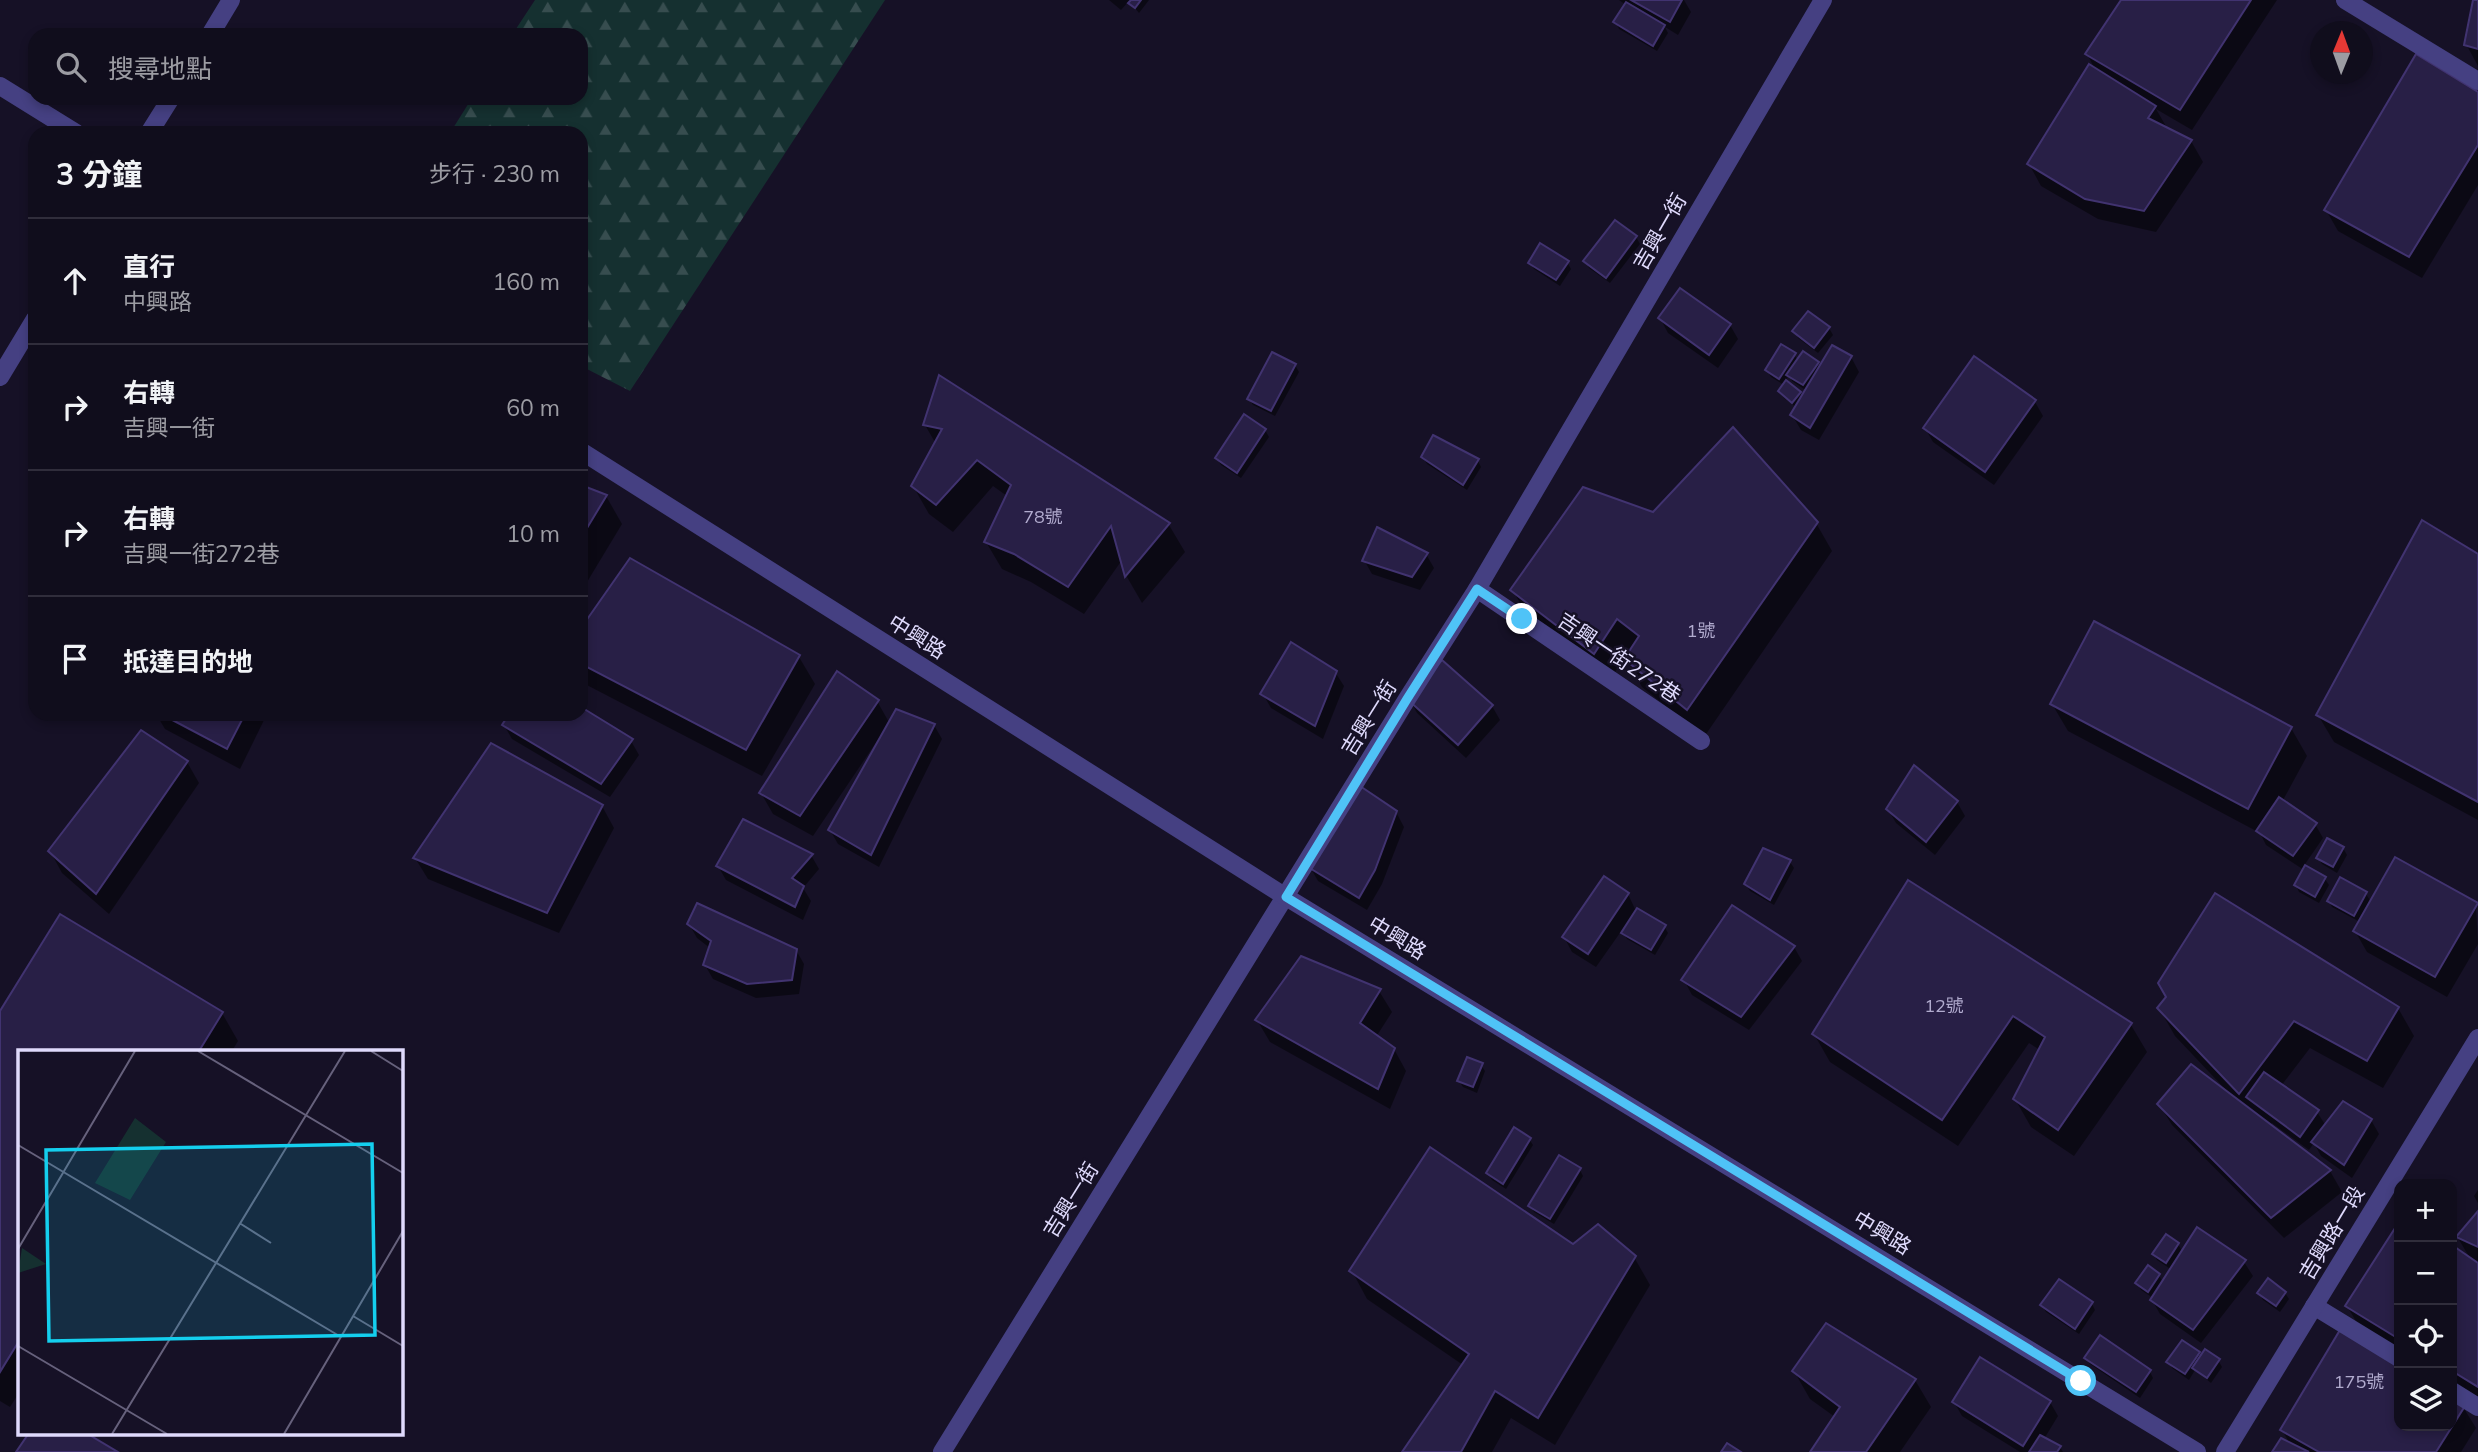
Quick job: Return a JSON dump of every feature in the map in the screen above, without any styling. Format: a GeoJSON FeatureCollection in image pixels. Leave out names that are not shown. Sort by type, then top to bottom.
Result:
{"type":"FeatureCollection","features":[{"type":"Feature","properties":{"kind":"street"},"geometry":{"type":"LineString","coordinates":[[214,28],[231,0]]}},
{"type":"Feature","properties":{"kind":"street","name":"吉興一街"},"geometry":{"type":"LineString","coordinates":[[942,1452],[1477,589],[1823,0]]}},
{"type":"Feature","properties":{"kind":"street"},"geometry":{"type":"LineString","coordinates":[[2345,0],[2478,82]]}},
{"type":"Feature","properties":{"kind":"street"},"geometry":{"type":"LineString","coordinates":[[0,86],[28,103]]}},
{"type":"Feature","properties":{"kind":"street"},"geometry":{"type":"LineString","coordinates":[[31,105],[65,126]]}},
{"type":"Feature","properties":{"kind":"street"},"geometry":{"type":"LineString","coordinates":[[153,126],[167,105]]}},
{"type":"Feature","properties":{"kind":"street"},"geometry":{"type":"LineString","coordinates":[[0,377],[28,331]]}},
{"type":"Feature","properties":{"kind":"street","name":"中興路"},"geometry":{"type":"LineString","coordinates":[[588,455],[1286,897],[2197,1452]]}},
{"type":"Feature","properties":{"kind":"street","name":"吉興一街272巷"},"geometry":{"type":"LineString","coordinates":[[1477,589],[1701,741]]}},
{"type":"Feature","properties":{"kind":"street","name":"吉興路一段"},"geometry":{"type":"LineString","coordinates":[[2225,1452],[2478,1038]]}},
{"type":"Feature","properties":{"kind":"street"},"geometry":{"type":"LineString","coordinates":[[2314,1306],[2394,1356]]}},
{"type":"Feature","properties":{"kind":"street"},"geometry":{"type":"LineString","coordinates":[[2457,1394],[2478,1407]]}},
{"type":"Feature","properties":{"kind":"green space"},"geometry":{"type":"Polygon","coordinates":[[[535,0],[885,0],[630,391],[588,370],[588,126],[454,126],[468,105],[588,105],[588,28],[517,28],[535,0]]]}},
{"type":"Feature","properties":{"kind":"building"},"geometry":{"type":"Polygon","coordinates":[[[1131,0],[1141,0],[1135,8],[1128,3],[1131,0]]]}},
{"type":"Feature","properties":{"kind":"building"},"geometry":{"type":"Polygon","coordinates":[[[1631,0],[1682,0],[1670,22],[1631,0]]]}},
{"type":"Feature","properties":{"kind":"building"},"geometry":{"type":"Polygon","coordinates":[[[2121,0],[2251,0],[2180,110],[2085,54],[2121,0]]]}},
{"type":"Feature","properties":{"kind":"building"},"geometry":{"type":"Polygon","coordinates":[[[2473,0],[2478,0],[2478,49],[2464,45],[2473,0]]]}},
{"type":"Feature","properties":{"kind":"building"},"geometry":{"type":"Polygon","coordinates":[[[1626,2],[1665,25],[1653,46],[1613,22],[1626,2]]]}},
{"type":"Feature","properties":{"kind":"building"},"geometry":{"type":"Polygon","coordinates":[[[2416,54],[2478,92],[2478,145],[2409,257],[2324,210],[2416,54]]]}},
{"type":"Feature","properties":{"kind":"building"},"geometry":{"type":"Polygon","coordinates":[[[2089,64],[2156,106],[2148,118],[2192,140],[2144,211],[2085,199],[2027,164],[2089,64]]]}},
{"type":"Feature","properties":{"kind":"building"},"geometry":{"type":"Polygon","coordinates":[[[1615,220],[1637,236],[1606,278],[1583,261],[1615,220]]]}},
{"type":"Feature","properties":{"kind":"building"},"geometry":{"type":"Polygon","coordinates":[[[1540,243],[1569,261],[1556,280],[1528,263],[1540,243]]]}},
{"type":"Feature","properties":{"kind":"building"},"geometry":{"type":"Polygon","coordinates":[[[1680,288],[1731,324],[1709,355],[1658,318],[1680,288]]]}},
{"type":"Feature","properties":{"kind":"building"},"geometry":{"type":"Polygon","coordinates":[[[1808,311],[1830,327],[1814,348],[1792,331],[1808,311]]]}},
{"type":"Feature","properties":{"kind":"building"},"geometry":{"type":"Polygon","coordinates":[[[1781,344],[1796,353],[1779,379],[1765,370],[1781,344]]]}},
{"type":"Feature","properties":{"kind":"building"},"geometry":{"type":"Polygon","coordinates":[[[1832,345],[1852,356],[1810,428],[1790,415],[1832,345]]]}},
{"type":"Feature","properties":{"kind":"building"},"geometry":{"type":"Polygon","coordinates":[[[1803,351],[1819,362],[1803,385],[1786,375],[1803,351]]]}},
{"type":"Feature","properties":{"kind":"building"},"geometry":{"type":"Polygon","coordinates":[[[1272,352],[1296,364],[1271,411],[1247,399],[1272,352]]]}},
{"type":"Feature","properties":{"kind":"building"},"geometry":{"type":"Polygon","coordinates":[[[1974,356],[2036,400],[1985,472],[1923,428],[1974,356]]]}},
{"type":"Feature","properties":{"kind":"building"},"geometry":{"type":"Polygon","coordinates":[[[939,375],[1170,523],[1125,577],[1111,526],[1068,587],[1014,554],[984,542],[1011,485],[977,460],[936,505],[911,486],[942,429],[923,425],[939,375]]]}},
{"type":"Feature","properties":{"kind":"building"},"geometry":{"type":"Polygon","coordinates":[[[1786,380],[1801,392],[1792,403],[1778,391],[1786,380]]]}},
{"type":"Feature","properties":{"kind":"building"},"geometry":{"type":"Polygon","coordinates":[[[1244,414],[1266,429],[1237,473],[1215,458],[1244,414]]]}},
{"type":"Feature","properties":{"kind":"building"},"geometry":{"type":"Polygon","coordinates":[[[1733,427],[1818,522],[1687,710],[1624,659],[1639,636],[1617,619],[1594,654],[1510,590],[1583,487],[1653,512],[1733,427]]]}},
{"type":"Feature","properties":{"kind":"building"},"geometry":{"type":"Polygon","coordinates":[[[1433,435],[1479,459],[1463,485],[1421,457],[1433,435]]]}},
{"type":"Feature","properties":{"kind":"building"},"geometry":{"type":"Polygon","coordinates":[[[588,488],[607,495],[588,526],[588,488]]]}},
{"type":"Feature","properties":{"kind":"building"},"geometry":{"type":"Polygon","coordinates":[[[2422,520],[2478,554],[2478,802],[2316,715],[2422,520]]]}},
{"type":"Feature","properties":{"kind":"building"},"geometry":{"type":"Polygon","coordinates":[[[1377,527],[1428,553],[1412,577],[1362,561],[1377,527]]]}},
{"type":"Feature","properties":{"kind":"building"},"geometry":{"type":"Polygon","coordinates":[[[630,558],[800,655],[746,750],[588,668],[588,618],[630,558]]]}},
{"type":"Feature","properties":{"kind":"building"},"geometry":{"type":"Polygon","coordinates":[[[2094,621],[2292,727],[2248,809],[2050,704],[2094,621]]]}},
{"type":"Feature","properties":{"kind":"building"},"geometry":{"type":"Polygon","coordinates":[[[1291,642],[1337,671],[1315,726],[1260,694],[1291,642]]]}},
{"type":"Feature","properties":{"kind":"building"},"geometry":{"type":"Polygon","coordinates":[[[1442,660],[1493,705],[1458,745],[1407,699],[1442,660]]]}},
{"type":"Feature","properties":{"kind":"building"},"geometry":{"type":"Polygon","coordinates":[[[837,671],[879,700],[800,816],[759,793],[837,671]]]}},
{"type":"Feature","properties":{"kind":"building"},"geometry":{"type":"Polygon","coordinates":[[[896,709],[935,724],[871,855],[828,830],[896,709]]]}},
{"type":"Feature","properties":{"kind":"building"},"geometry":{"type":"Polygon","coordinates":[[[588,711],[633,739],[601,784],[502,725],[505,721],[588,721],[588,711]]]}},
{"type":"Feature","properties":{"kind":"building"},"geometry":{"type":"Polygon","coordinates":[[[174,721],[241,721],[227,749],[174,721]]]}},
{"type":"Feature","properties":{"kind":"building"},"geometry":{"type":"Polygon","coordinates":[[[141,730],[188,761],[96,894],[48,851],[141,730]]]}},
{"type":"Feature","properties":{"kind":"building"},"geometry":{"type":"Polygon","coordinates":[[[491,743],[603,805],[547,913],[413,858],[491,743]]]}},
{"type":"Feature","properties":{"kind":"building"},"geometry":{"type":"Polygon","coordinates":[[[1914,765],[1958,801],[1926,842],[1886,809],[1914,765]]]}},
{"type":"Feature","properties":{"kind":"building"},"geometry":{"type":"Polygon","coordinates":[[[1360,786],[1397,811],[1375,870],[1359,898],[1308,867],[1360,786]]]}},
{"type":"Feature","properties":{"kind":"building"},"geometry":{"type":"Polygon","coordinates":[[[2279,797],[2317,823],[2293,856],[2256,831],[2279,797]]]}},
{"type":"Feature","properties":{"kind":"building"},"geometry":{"type":"Polygon","coordinates":[[[743,819],[813,854],[792,878],[804,886],[795,907],[716,866],[743,819]]]}},
{"type":"Feature","properties":{"kind":"building"},"geometry":{"type":"Polygon","coordinates":[[[2327,838],[2344,847],[2333,867],[2316,858],[2327,838]]]}},
{"type":"Feature","properties":{"kind":"building"},"geometry":{"type":"Polygon","coordinates":[[[1763,848],[1791,860],[1770,900],[1744,884],[1763,848]]]}},
{"type":"Feature","properties":{"kind":"building"},"geometry":{"type":"Polygon","coordinates":[[[2395,857],[2478,903],[2435,977],[2353,931],[2395,857]]]}},
{"type":"Feature","properties":{"kind":"building"},"geometry":{"type":"Polygon","coordinates":[[[2305,865],[2326,877],[2315,897],[2294,885],[2305,865]]]}},
{"type":"Feature","properties":{"kind":"building"},"geometry":{"type":"Polygon","coordinates":[[[1604,876],[1629,893],[1588,954],[1562,937],[1604,876]]]}},
{"type":"Feature","properties":{"kind":"building"},"geometry":{"type":"Polygon","coordinates":[[[2340,877],[2367,892],[2354,916],[2327,901],[2340,877]]]}},
{"type":"Feature","properties":{"kind":"building"},"geometry":{"type":"Polygon","coordinates":[[[1908,880],[2132,1023],[2058,1130],[2013,1099],[2045,1037],[2013,1016],[1942,1120],[1812,1034],[1908,880]]]}},
{"type":"Feature","properties":{"kind":"building"},"geometry":{"type":"Polygon","coordinates":[[[2215,893],[2399,1007],[2367,1061],[2294,1021],[2239,1094],[2157,1008],[2166,997],[2158,983],[2215,893]]]}},
{"type":"Feature","properties":{"kind":"building"},"geometry":{"type":"Polygon","coordinates":[[[697,903],[797,949],[792,980],[747,984],[703,965],[711,941],[687,924],[697,903]]]}},
{"type":"Feature","properties":{"kind":"building"},"geometry":{"type":"Polygon","coordinates":[[[1732,905],[1795,946],[1741,1017],[1681,980],[1732,905]]]}},
{"type":"Feature","properties":{"kind":"building"},"geometry":{"type":"Polygon","coordinates":[[[1637,908],[1666,925],[1651,950],[1621,933],[1637,908]]]}},
{"type":"Feature","properties":{"kind":"building"},"geometry":{"type":"Polygon","coordinates":[[[60,914],[223,1012],[200,1050],[18,1050],[18,1343],[0,1372],[0,1011],[60,914]]]}},
{"type":"Feature","properties":{"kind":"building"},"geometry":{"type":"Polygon","coordinates":[[[1301,956],[1381,989],[1360,1023],[1395,1048],[1378,1089],[1255,1020],[1301,956]]]}},
{"type":"Feature","properties":{"kind":"building"},"geometry":{"type":"Polygon","coordinates":[[[1467,1057],[1483,1063],[1473,1087],[1457,1081],[1467,1057]]]}},
{"type":"Feature","properties":{"kind":"building"},"geometry":{"type":"Polygon","coordinates":[[[2191,1064],[2331,1170],[2271,1218],[2157,1104],[2191,1064]]]}},
{"type":"Feature","properties":{"kind":"building"},"geometry":{"type":"Polygon","coordinates":[[[2264,1072],[2319,1110],[2300,1137],[2246,1097],[2264,1072]]]}},
{"type":"Feature","properties":{"kind":"building"},"geometry":{"type":"Polygon","coordinates":[[[2343,1101],[2372,1119],[2344,1165],[2311,1142],[2343,1101]]]}},
{"type":"Feature","properties":{"kind":"building"},"geometry":{"type":"Polygon","coordinates":[[[1514,1127],[1531,1138],[1503,1184],[1486,1173],[1514,1127]]]}},
{"type":"Feature","properties":{"kind":"building"},"geometry":{"type":"Polygon","coordinates":[[[1430,1147],[1573,1244],[1598,1224],[1636,1256],[1538,1418],[1495,1391],[1461,1452],[1402,1452],[1469,1354],[1349,1271],[1430,1147]]]}},
{"type":"Feature","properties":{"kind":"building"},"geometry":{"type":"Polygon","coordinates":[[[1559,1155],[1581,1168],[1550,1219],[1528,1206],[1559,1155]]]}},
{"type":"Feature","properties":{"kind":"building"},"geometry":{"type":"Polygon","coordinates":[[[2478,1211],[2478,1247],[2457,1236],[2478,1211]]]}},
{"type":"Feature","properties":{"kind":"building"},"geometry":{"type":"Polygon","coordinates":[[[2197,1227],[2246,1260],[2193,1330],[2150,1300],[2197,1227]]]}},
{"type":"Feature","properties":{"kind":"building"},"geometry":{"type":"Polygon","coordinates":[[[2394,1230],[2394,1336],[2345,1306],[2394,1230]]]}},
{"type":"Feature","properties":{"kind":"building"},"geometry":{"type":"Polygon","coordinates":[[[2166,1234],[2179,1243],[2166,1263],[2152,1254],[2166,1234]]]}},
{"type":"Feature","properties":{"kind":"building"},"geometry":{"type":"Polygon","coordinates":[[[2457,1248],[2478,1263],[2478,1387],[2457,1374],[2457,1248]]]}},
{"type":"Feature","properties":{"kind":"building"},"geometry":{"type":"Polygon","coordinates":[[[2148,1265],[2160,1274],[2148,1292],[2135,1283],[2148,1265]]]}},
{"type":"Feature","properties":{"kind":"building"},"geometry":{"type":"Polygon","coordinates":[[[2268,1278],[2286,1292],[2276,1306],[2257,1293],[2268,1278]]]}},
{"type":"Feature","properties":{"kind":"building"},"geometry":{"type":"Polygon","coordinates":[[[2059,1279],[2093,1302],[2075,1329],[2040,1305],[2059,1279]]]}},
{"type":"Feature","properties":{"kind":"building"},"geometry":{"type":"Polygon","coordinates":[[[1826,1323],[1916,1379],[1866,1452],[1810,1452],[1840,1407],[1792,1371],[1826,1323]]]}},
{"type":"Feature","properties":{"kind":"building"},"geometry":{"type":"Polygon","coordinates":[[[2340,1330],[2394,1363],[2394,1431],[2449,1431],[2436,1452],[2319,1452],[2280,1430],[2340,1330]]]}},
{"type":"Feature","properties":{"kind":"building"},"geometry":{"type":"Polygon","coordinates":[[[2100,1335],[2151,1370],[2136,1392],[2084,1358],[2100,1335]]]}},
{"type":"Feature","properties":{"kind":"building"},"geometry":{"type":"Polygon","coordinates":[[[2182,1340],[2200,1352],[2185,1374],[2166,1362],[2182,1340]]]}},
{"type":"Feature","properties":{"kind":"building"},"geometry":{"type":"Polygon","coordinates":[[[2205,1349],[2220,1359],[2207,1378],[2192,1368],[2205,1349]]]}},
{"type":"Feature","properties":{"kind":"building"},"geometry":{"type":"Polygon","coordinates":[[[1980,1357],[2051,1401],[2023,1446],[1952,1402],[1980,1357]]]}},
{"type":"Feature","properties":{"kind":"building"},"geometry":{"type":"Polygon","coordinates":[[[2457,1401],[2465,1406],[2457,1419],[2457,1401]]]}},
{"type":"Feature","properties":{"kind":"building"},"geometry":{"type":"Polygon","coordinates":[[[28,1434],[88,1434],[118,1452],[16,1452],[28,1434]]]}},
{"type":"Feature","properties":{"kind":"building"},"geometry":{"type":"Polygon","coordinates":[[[2040,1435],[2061,1446],[2057,1452],[2029,1452],[2040,1435]]]}},
{"type":"Feature","properties":{"kind":"building"},"geometry":{"type":"Polygon","coordinates":[[[2281,1438],[2309,1452],[2272,1452],[2281,1438]]]}},
{"type":"Feature","properties":{"kind":"building"},"geometry":{"type":"Polygon","coordinates":[[[1727,1443],[1741,1452],[1721,1452],[1727,1443]]]}},
{"type":"Feature","properties":{"kind":"route"},"geometry":{"type":"LineString","coordinates":[[1522,619],[1477,589],[1286,897],[2081,1381]]}}]}
